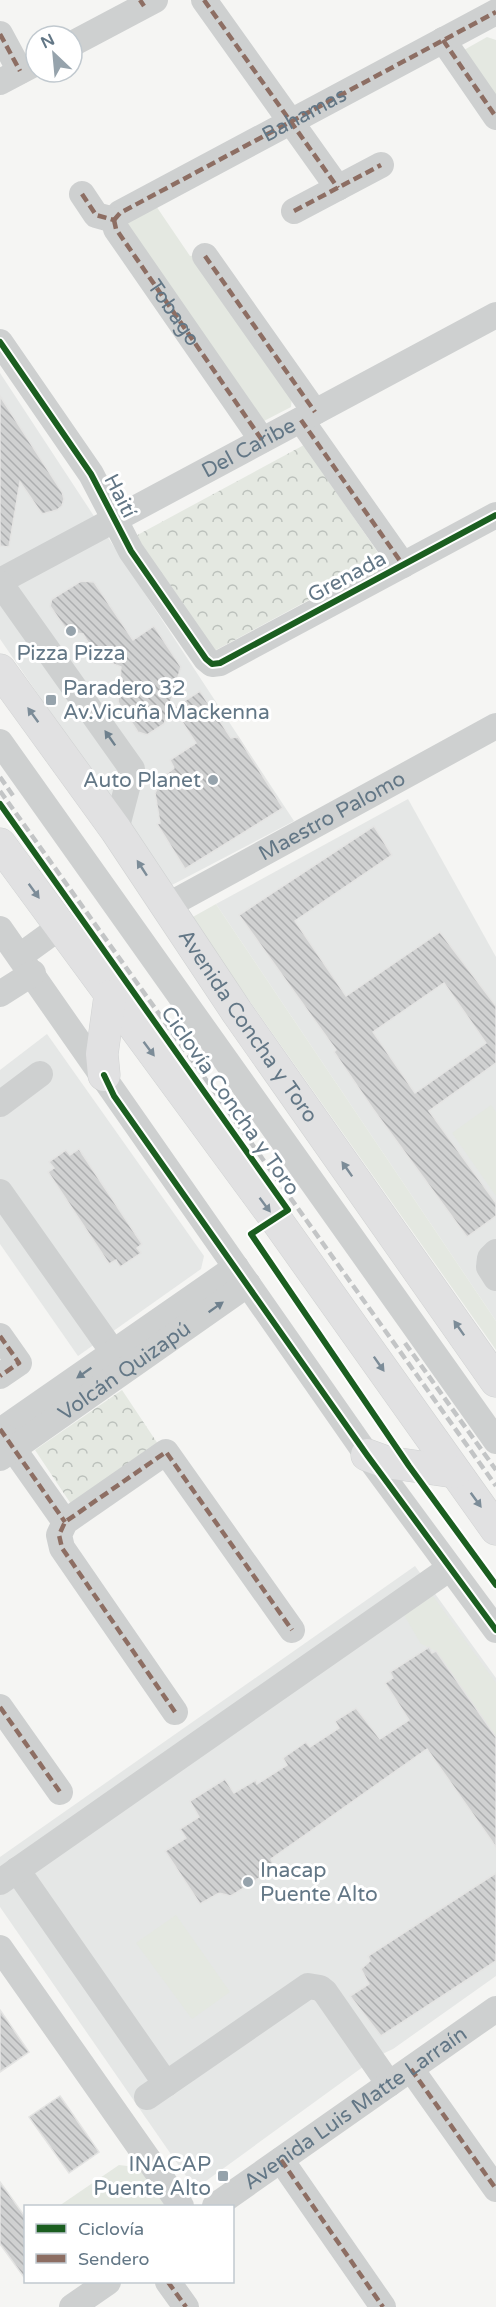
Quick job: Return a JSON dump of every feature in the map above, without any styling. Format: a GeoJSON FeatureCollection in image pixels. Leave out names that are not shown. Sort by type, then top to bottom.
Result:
{"type":"FeatureCollection","features":[{"type":"Feature","properties":{"kind":"main road","name":"Avenida Concha y Toro"},"geometry":{"type":"LineString","coordinates":[[0,670],[116,830],[237,1012],[495,1377]]}},
{"type":"Feature","properties":{"kind":"main road"},"geometry":{"type":"LineString","coordinates":[[0,844],[275,1218],[496,1529]]}},
{"type":"Feature","properties":{"kind":"main road"},"geometry":{"type":"LineString","coordinates":[[104,1075],[102,1054],[110,996]]}},
{"type":"Feature","properties":{"kind":"main road"},"geometry":{"type":"LineString","coordinates":[[367,1455],[386,1462],[455,1472]]}},
{"type":"Feature","properties":{"kind":"street"},"geometry":{"type":"LineString","coordinates":[[204,0],[338,188]]}},
{"type":"Feature","properties":{"kind":"street"},"geometry":{"type":"LineString","coordinates":[[84,37],[146,2]]}},
{"type":"Feature","properties":{"kind":"street","name":"Bahamas"},"geometry":{"type":"LineString","coordinates":[[114,220],[120,213],[443,40],[494,16]]}},
{"type":"Feature","properties":{"kind":"street"},"geometry":{"type":"LineString","coordinates":[[0,34],[19,72]]}},
{"type":"Feature","properties":{"kind":"street"},"geometry":{"type":"LineString","coordinates":[[443,40],[496,117]]}},
{"type":"Feature","properties":{"kind":"street"},"geometry":{"type":"LineString","coordinates":[[294,211],[381,165]]}},
{"type":"Feature","properties":{"kind":"street"},"geometry":{"type":"LineString","coordinates":[[82,194],[96,215],[114,220]]}},
{"type":"Feature","properties":{"kind":"street","name":"Tobago"},"geometry":{"type":"LineString","coordinates":[[114,220],[116,229],[262,440]]}},
{"type":"Feature","properties":{"kind":"street"},"geometry":{"type":"LineString","coordinates":[[205,256],[403,565]]}},
{"type":"Feature","properties":{"kind":"street","name":"Del Caribe"},"geometry":{"type":"LineString","coordinates":[[0,582],[496,315]]}},
{"type":"Feature","properties":{"kind":"street","name":"Haití"},"geometry":{"type":"LineString","coordinates":[[0,342],[91,474],[131,551],[206,659],[212,664]]}},
{"type":"Feature","properties":{"kind":"street","name":"Grenada"},"geometry":{"type":"LineString","coordinates":[[212,664],[220,663],[496,515]]}},
{"type":"Feature","properties":{"kind":"street"},"geometry":{"type":"LineString","coordinates":[[0,582],[132,769],[116,830]]}},
{"type":"Feature","properties":{"kind":"street","name":"Maestro Palomo"},"geometry":{"type":"LineString","coordinates":[[167,906],[496,726]]}},
{"type":"Feature","properties":{"kind":"street"},"geometry":{"type":"LineString","coordinates":[[0,742],[495,1439]]}},
{"type":"Feature","properties":{"kind":"street"},"geometry":{"type":"LineString","coordinates":[[0,994],[60,927]]}},
{"type":"Feature","properties":{"kind":"street"},"geometry":{"type":"LineString","coordinates":[[0,929],[104,1075],[114,1096],[367,1455],[496,1630]]}},
{"type":"Feature","properties":{"kind":"street"},"geometry":{"type":"LineString","coordinates":[[0,1104],[40,1074]]}},
{"type":"Feature","properties":{"kind":"street"},"geometry":{"type":"LineString","coordinates":[[0,1192],[113,1352]]}},
{"type":"Feature","properties":{"kind":"street"},"geometry":{"type":"LineString","coordinates":[[496,1252],[490,1258],[489,1267],[496,1278]]}},
{"type":"Feature","properties":{"kind":"street","name":"Volcán Quizapú"},"geometry":{"type":"LineString","coordinates":[[3,1440],[113,1352],[242,1276]]}},
{"type":"Feature","properties":{"kind":"street","name":"Volcán Quizapú"},"geometry":{"type":"LineString","coordinates":[[3,1440],[242,1276]]}},
{"type":"Feature","properties":{"kind":"street"},"geometry":{"type":"LineString","coordinates":[[0,1336],[19,1363],[0,1376]]}},
{"type":"Feature","properties":{"kind":"street"},"geometry":{"type":"LineString","coordinates":[[3,1440],[65,1522]]}},
{"type":"Feature","properties":{"kind":"street"},"geometry":{"type":"LineString","coordinates":[[175,1712],[62,1548],[59,1535],[65,1522],[166,1452],[292,1630]]}},
{"type":"Feature","properties":{"kind":"street"},"geometry":{"type":"LineString","coordinates":[[382,2089],[303,1988],[156,2091],[8,1876],[450,1568]]}},
{"type":"Feature","properties":{"kind":"street"},"geometry":{"type":"LineString","coordinates":[[0,1707],[60,1792]]}},
{"type":"Feature","properties":{"kind":"street"},"geometry":{"type":"LineString","coordinates":[[0,1948],[180,2205]]}},
{"type":"Feature","properties":{"kind":"street","name":"Avenida Luis Matte Larraín"},"geometry":{"type":"LineString","coordinates":[[216,2205],[496,2009]]}},
{"type":"Feature","properties":{"kind":"street"},"geometry":{"type":"LineString","coordinates":[[411,2069],[496,2189]]}},
{"type":"Feature","properties":{"kind":"street"},"geometry":{"type":"LineString","coordinates":[[281,2160],[383,2307]]}},
{"type":"Feature","properties":{"kind":"street"},"geometry":{"type":"LineString","coordinates":[[72,2307],[107,2283]]}},
{"type":"Feature","properties":{"kind":"street"},"geometry":{"type":"LineString","coordinates":[[169,2283],[186,2307]]}},
{"type":"Feature","properties":{"kind":"shaded area"},"geometry":{"type":"Polygon","coordinates":[[[0,373],[294,821],[170,886],[0,639],[0,373]]]}},
{"type":"Feature","properties":{"kind":"shaded area"},"geometry":{"type":"Polygon","coordinates":[[[408,799],[496,957],[496,1321],[216,904],[408,799]]]}},
{"type":"Feature","properties":{"kind":"shaded area"},"geometry":{"type":"Polygon","coordinates":[[[47,1034],[204,1256],[201,1269],[78,1356],[0,1244],[0,1070],[47,1034]]]}},
{"type":"Feature","properties":{"kind":"shaded area","name":"Inacap Puente Alto"},"geometry":{"type":"Polygon","coordinates":[[[415,1566],[496,1678],[496,1976],[393,2049],[378,2056],[195,2189],[0,1907],[0,1857],[415,1566]]]}},
{"type":"Feature","properties":{"kind":"green space"},"geometry":{"type":"Polygon","coordinates":[[[487,37],[496,40],[496,101],[464,50],[487,37]]]}},
{"type":"Feature","properties":{"kind":"green space"},"geometry":{"type":"Polygon","coordinates":[[[154,203],[190,256],[195,255],[292,397],[291,407],[264,421],[254,416],[127,229],[128,219],[154,203]]]}},
{"type":"Feature","properties":{"kind":"green space"},"geometry":{"type":"Polygon","coordinates":[[[304,445],[383,560],[214,651],[132,538],[304,445]]]}},
{"type":"Feature","properties":{"kind":"green space"},"geometry":{"type":"Polygon","coordinates":[[[216,904],[496,1321],[496,1350],[191,918],[216,904]]]}},
{"type":"Feature","properties":{"kind":"green space"},"geometry":{"type":"Polygon","coordinates":[[[491,1105],[496,1112],[496,1196],[452,1133],[491,1105]]]}},
{"type":"Feature","properties":{"kind":"green space"},"geometry":{"type":"Polygon","coordinates":[[[122,1390],[158,1444],[71,1504],[35,1450],[122,1390]]]}},
{"type":"Feature","properties":{"kind":"green space"},"geometry":{"type":"Polygon","coordinates":[[[433,1596],[496,1683],[496,1737],[436,1651],[421,1644],[404,1615],[433,1596]]]}},
{"type":"Feature","properties":{"kind":"green space"},"geometry":{"type":"Polygon","coordinates":[[[176,1915],[230,1992],[192,2019],[136,1943],[176,1915]]]}},
{"type":"Feature","properties":{"kind":"green space"},"geometry":{"type":"Polygon","coordinates":[[[119,2165],[144,2168],[170,2205],[60,2205],[119,2165]]]}},
{"type":"Feature","properties":{"kind":"building"},"geometry":{"type":"Polygon","coordinates":[[[0,396],[62,492],[64,499],[62,506],[57,510],[42,514],[20,482],[9,547],[0,546],[0,396]]]}},
{"type":"Feature","properties":{"kind":"building"},"geometry":{"type":"Polygon","coordinates":[[[81,581],[94,582],[133,640],[154,626],[181,667],[164,724],[147,735],[138,732],[118,702],[121,667],[97,657],[83,634],[68,632],[50,606],[52,599],[81,581]]]}},
{"type":"Feature","properties":{"kind":"building","name":"Auto Planet"},"geometry":{"type":"Polygon","coordinates":[[[200,691],[231,738],[238,737],[283,808],[185,869],[157,824],[160,823],[155,793],[164,776],[174,768],[170,760],[196,743],[173,708],[200,691]]]}},
{"type":"Feature","properties":{"kind":"building"},"geometry":{"type":"Polygon","coordinates":[[[374,826],[392,855],[295,921],[346,996],[440,932],[496,1006],[496,1063],[429,1111],[496,1203],[496,1216],[467,1237],[373,1109],[334,1052],[336,1050],[239,915],[374,826]],[[444,983],[373,1032],[415,1093],[486,1043],[444,983]]]}},
{"type":"Feature","properties":{"kind":"building"},"geometry":{"type":"Polygon","coordinates":[[[79,1149],[142,1244],[137,1248],[141,1253],[120,1267],[116,1260],[109,1264],[48,1172],[54,1168],[49,1162],[66,1150],[70,1155],[79,1149]]]}},
{"type":"Feature","properties":{"kind":"building"},"geometry":{"type":"Polygon","coordinates":[[[429,1647],[432,1653],[436,1651],[496,1737],[496,1847],[427,1749],[271,1859],[275,1868],[231,1896],[219,1893],[200,1904],[165,1851],[186,1838],[180,1829],[199,1817],[190,1801],[225,1779],[234,1793],[256,1780],[257,1784],[287,1765],[283,1758],[306,1742],[310,1747],[339,1728],[335,1721],[356,1708],[380,1739],[409,1720],[385,1683],[393,1678],[390,1672],[429,1647]]]}},
{"type":"Feature","properties":{"kind":"building"},"geometry":{"type":"Polygon","coordinates":[[[496,1873],[496,1961],[381,2036],[350,1996],[369,1984],[361,1969],[370,1961],[368,1956],[496,1873]]]}},
{"type":"Feature","properties":{"kind":"building"},"geometry":{"type":"Polygon","coordinates":[[[0,2010],[29,2052],[0,2072],[0,2010]]]}},
{"type":"Feature","properties":{"kind":"building"},"geometry":{"type":"Polygon","coordinates":[[[60,2096],[99,2152],[69,2173],[29,2117],[60,2096]]]}},
{"type":"Feature","properties":{"kind":"building"},"geometry":{"type":"Polygon","coordinates":[[[0,2182],[24,2215],[24,2277],[0,2244],[0,2182]]]}},
{"type":"Feature","properties":{"kind":"railway"},"geometry":{"type":"LineString","coordinates":[[0,777],[14,797]]}},
{"type":"Feature","properties":{"kind":"railway"},"geometry":{"type":"LineString","coordinates":[[0,791],[496,1486]]}},
{"type":"Feature","properties":{"kind":"railway"},"geometry":{"type":"LineString","coordinates":[[405,1343],[496,1470]]}},
{"type":"Feature","properties":{"kind":"marked path"},"geometry":{"type":"LineString","coordinates":[[140,0],[144,6]]}},
{"type":"Feature","properties":{"kind":"marked path"},"geometry":{"type":"LineString","coordinates":[[204,0],[338,188]]}},
{"type":"Feature","properties":{"kind":"marked path"},"geometry":{"type":"LineString","coordinates":[[114,220],[120,213],[496,12]]}},
{"type":"Feature","properties":{"kind":"marked path"},"geometry":{"type":"LineString","coordinates":[[0,34],[20,71]]}},
{"type":"Feature","properties":{"kind":"marked path"},"geometry":{"type":"LineString","coordinates":[[443,40],[496,117]]}},
{"type":"Feature","properties":{"kind":"marked path"},"geometry":{"type":"LineString","coordinates":[[294,211],[381,165]]}},
{"type":"Feature","properties":{"kind":"marked path"},"geometry":{"type":"LineString","coordinates":[[82,194],[96,215],[114,220]]}},
{"type":"Feature","properties":{"kind":"marked path"},"geometry":{"type":"LineString","coordinates":[[114,220],[116,229],[262,440]]}},
{"type":"Feature","properties":{"kind":"marked path"},"geometry":{"type":"LineString","coordinates":[[205,256],[315,412]]}},
{"type":"Feature","properties":{"kind":"marked path"},"geometry":{"type":"LineString","coordinates":[[301,420],[403,565]]}},
{"type":"Feature","properties":{"kind":"marked path"},"geometry":{"type":"LineString","coordinates":[[0,1336],[19,1363],[0,1376]]}},
{"type":"Feature","properties":{"kind":"marked path"},"geometry":{"type":"LineString","coordinates":[[0,1429],[65,1522]]}},
{"type":"Feature","properties":{"kind":"marked path"},"geometry":{"type":"LineString","coordinates":[[175,1712],[62,1548],[59,1535],[65,1522],[166,1452],[292,1630]]}},
{"type":"Feature","properties":{"kind":"marked path"},"geometry":{"type":"LineString","coordinates":[[0,1707],[60,1792]]}},
{"type":"Feature","properties":{"kind":"marked path"},"geometry":{"type":"LineString","coordinates":[[411,2069],[496,2189]]}},
{"type":"Feature","properties":{"kind":"marked path"},"geometry":{"type":"LineString","coordinates":[[281,2160],[383,2307]]}},
{"type":"Feature","properties":{"kind":"marked path"},"geometry":{"type":"LineString","coordinates":[[169,2283],[186,2307]]}},
{"type":"Feature","properties":{"kind":"cycle path"},"geometry":{"type":"LineString","coordinates":[[0,342],[91,474],[131,551],[206,659],[212,664],[220,663],[496,515]]}},
{"type":"Feature","properties":{"kind":"cycle path","name":"Ciclovía Concha y Toro"},"geometry":{"type":"LineString","coordinates":[[0,804],[288,1210],[251,1234],[409,1466],[496,1585]]}},
{"type":"Feature","properties":{"kind":"cycle path"},"geometry":{"type":"LineString","coordinates":[[104,1075],[114,1096],[367,1455],[496,1630]]}},
{"type":"Feature","properties":{"kind":"place","name":"Pizza Pizza"},"geometry":{"type":"Point","coordinates":[71,631]}},
{"type":"Feature","properties":{"kind":"place","name":"Paradero 32 Av.Vicuña Mackenna"},"geometry":{"type":"Point","coordinates":[51,700]}},
{"type":"Feature","properties":{"kind":"place","name":"Auto Planet"},"geometry":{"type":"Point","coordinates":[213,780]}},
{"type":"Feature","properties":{"kind":"place","name":"Inacap Puente Alto"},"geometry":{"type":"Point","coordinates":[248,1882]}},
{"type":"Feature","properties":{"kind":"place","name":"INACAP Puente Alto"},"geometry":{"type":"Point","coordinates":[223,2176]}}]}
